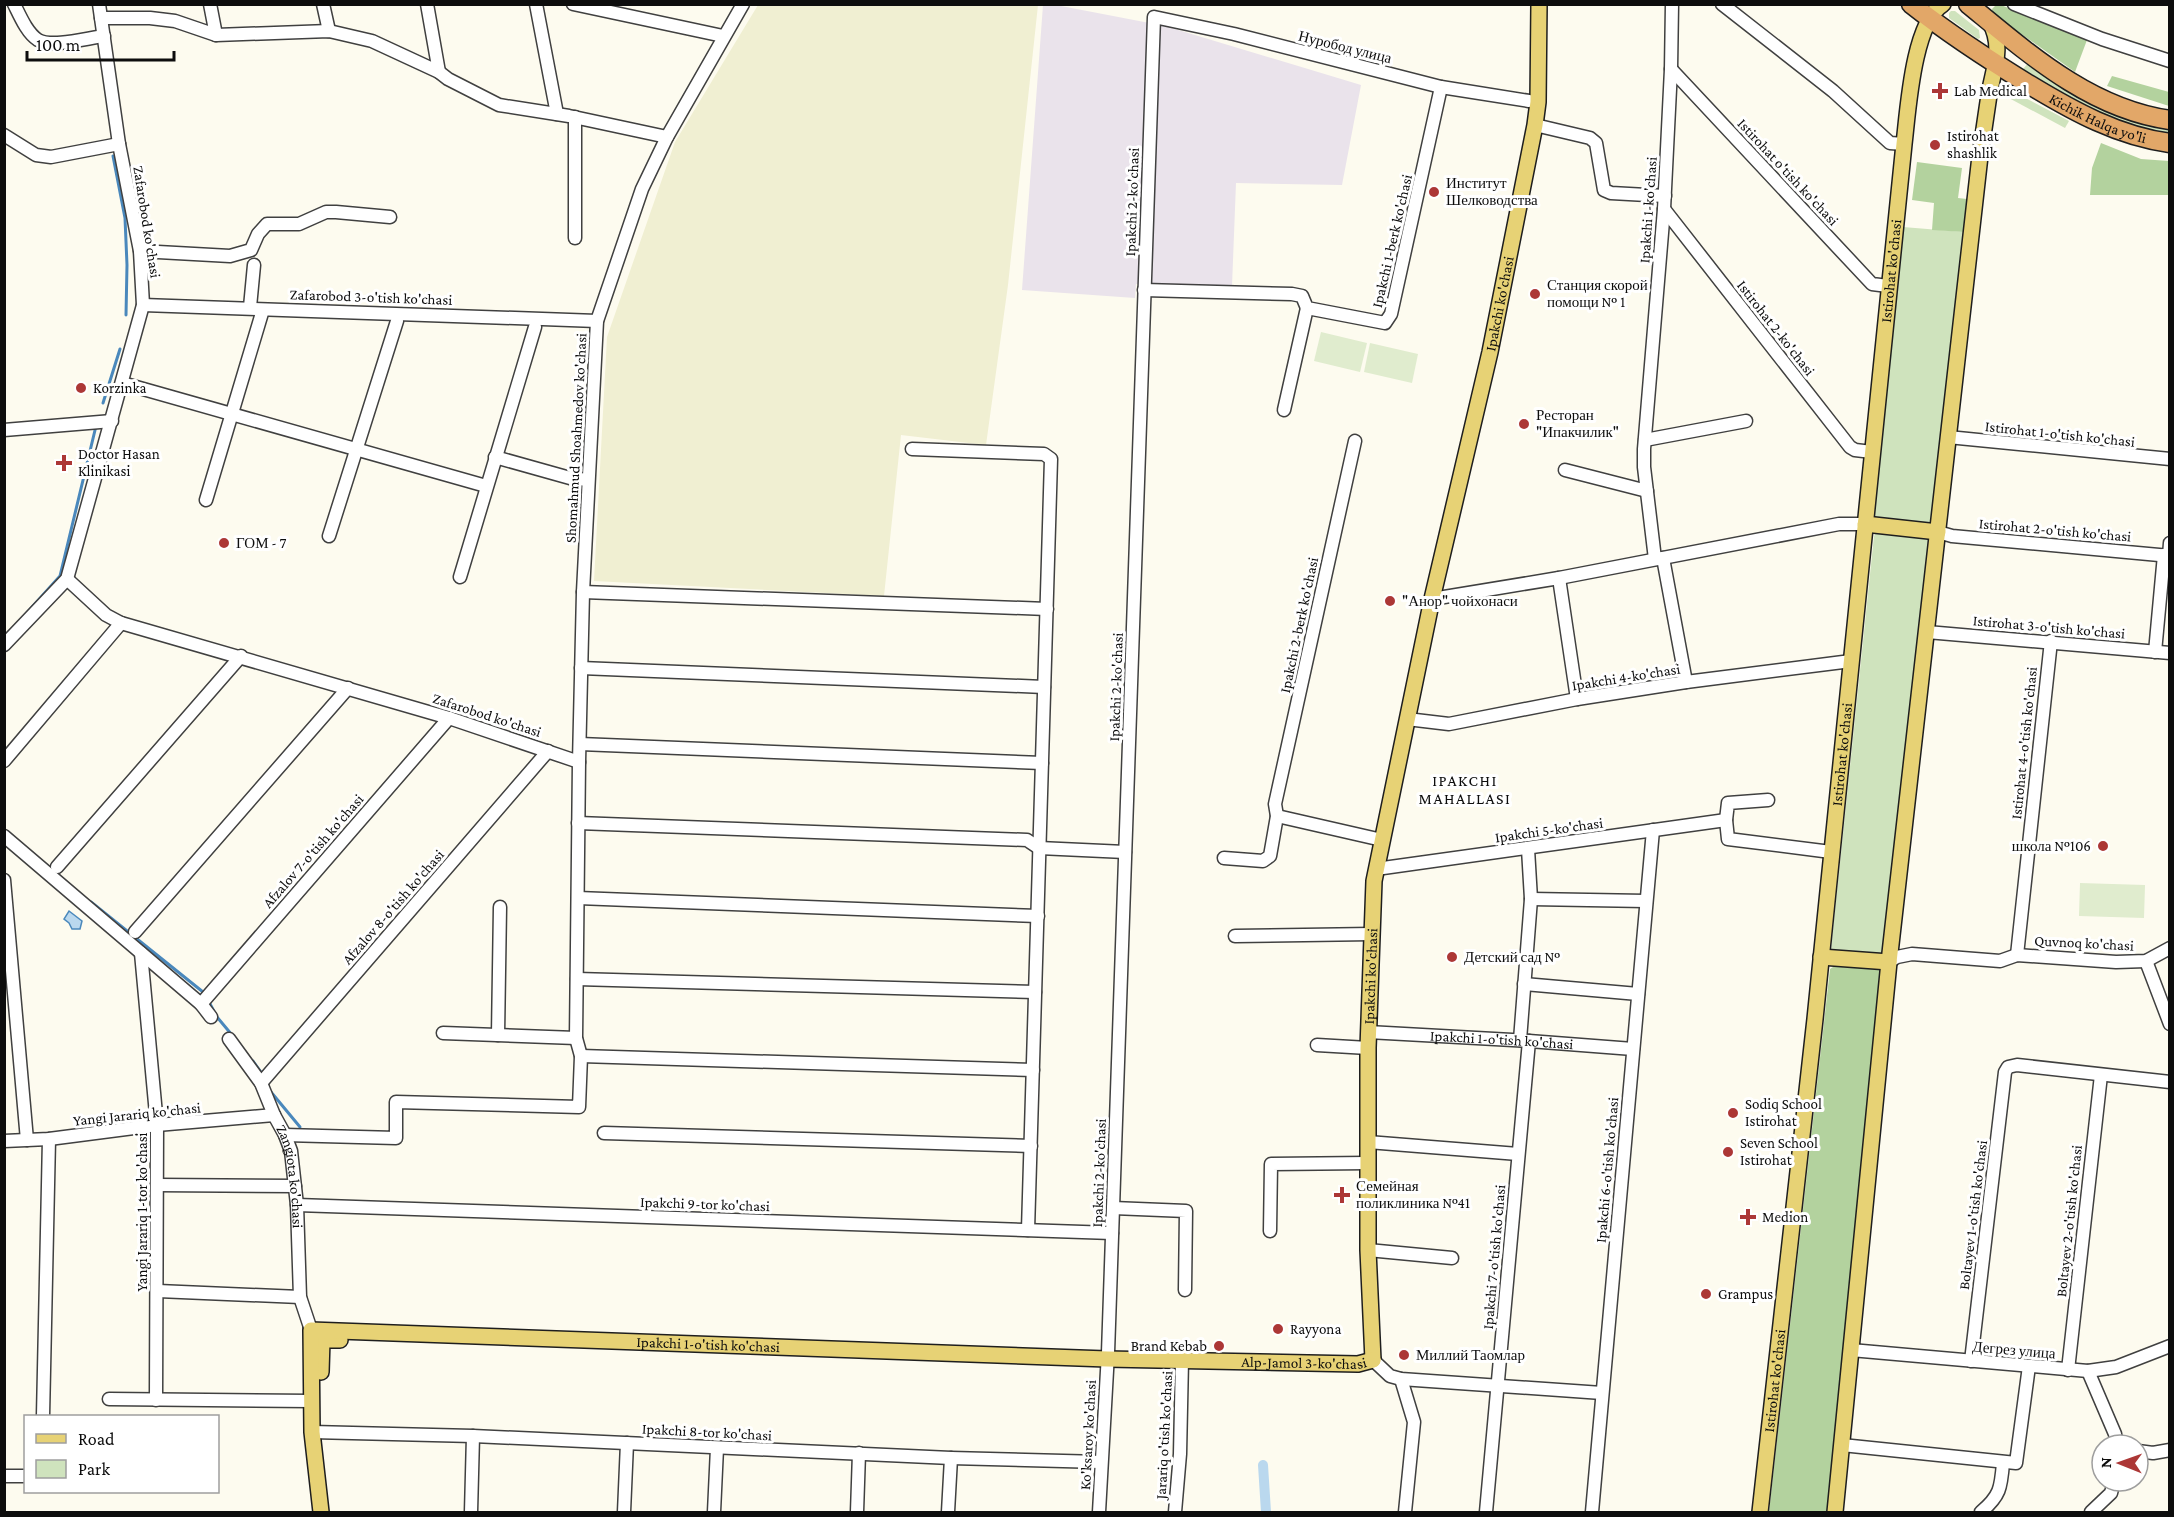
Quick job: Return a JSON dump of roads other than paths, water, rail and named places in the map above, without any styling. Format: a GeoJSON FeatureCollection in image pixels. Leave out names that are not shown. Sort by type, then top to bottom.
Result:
{"type":"FeatureCollection","features":[{"type":"Feature","properties":{"kind":"highway","name":"Kichik Halqa yo'li"},"geometry":{"type":"LineString","coordinates":[[1911,4],[1996,65],[2096,121],[2136,136],[2169,143]]}},
{"type":"Feature","properties":{"kind":"highway","name":"Kichik Halqa yo'li"},"geometry":{"type":"LineString","coordinates":[[1972,6],[2068,81],[2091,95],[2130,111],[2169,120]]}},
{"type":"Feature","properties":{"kind":"main road","name":"Ipakchi ko'chasi"},"geometry":{"type":"LineString","coordinates":[[1373,1360],[1368,1250],[1368,1032],[1374,881],[1432,599],[1490,352],[1535,125],[1538,102],[1539,4]]}},
{"type":"Feature","properties":{"kind":"main road","name":"Istirohat ko'chasi"},"geometry":{"type":"LineString","coordinates":[[1760,1512],[1821,957],[1888,286],[1911,83],[1929,18],[1943,4]]}},
{"type":"Feature","properties":{"kind":"main road"},"geometry":{"type":"LineString","coordinates":[[1835,1512],[1889,962],[1980,156],[1989,92],[1996,65],[1998,45],[1990,22]]}},
{"type":"Feature","properties":{"kind":"main road"},"geometry":{"type":"LineString","coordinates":[[1865,524],[1938,532]]}},
{"type":"Feature","properties":{"kind":"main road"},"geometry":{"type":"LineString","coordinates":[[1821,957],[1889,962]]}},
{"type":"Feature","properties":{"kind":"main road","name":"Ipakchi 1-o'tish ko'chasi"},"geometry":{"type":"LineString","coordinates":[[316,1335],[1107,1363]]}},
{"type":"Feature","properties":{"kind":"main road","name":"Zangiota ko'chasi"},"geometry":{"type":"LineString","coordinates":[[316,1335],[312,1401],[331,1512]]}},
{"type":"Feature","properties":{"kind":"main road","name":"Zangiota ko'chasi"},"geometry":{"type":"LineString","coordinates":[[316,1335],[316,1432],[321,1512]]}},
{"type":"Feature","properties":{"kind":"main road","name":"Alp-Jamol 3-ko'chasi"},"geometry":{"type":"LineString","coordinates":[[1107,1363],[1358,1364],[1373,1360]]}},
{"type":"Feature","properties":{"kind":"street"},"geometry":{"type":"LineString","coordinates":[[14,4],[27,28],[37,39],[50,44],[104,36]]}},
{"type":"Feature","properties":{"kind":"street","name":"Zafarobod ko'chasi"},"geometry":{"type":"LineString","coordinates":[[4,645],[67,579],[144,304],[140,251],[119,144],[99,4]]}},
{"type":"Feature","properties":{"kind":"street"},"geometry":{"type":"LineString","coordinates":[[210,4],[216,35]]}},
{"type":"Feature","properties":{"kind":"street"},"geometry":{"type":"LineString","coordinates":[[323,4],[328,31]]}},
{"type":"Feature","properties":{"kind":"street"},"geometry":{"type":"LineString","coordinates":[[427,4],[439,72]]}},
{"type":"Feature","properties":{"kind":"street"},"geometry":{"type":"LineString","coordinates":[[536,4],[557,114]]}},
{"type":"Feature","properties":{"kind":"street"},"geometry":{"type":"LineString","coordinates":[[573,4],[723,36]]}},
{"type":"Feature","properties":{"kind":"street","name":"Shomahmud Shoahmedov ko'chasi"},"geometry":{"type":"LineString","coordinates":[[579,762],[583,592],[597,321],[642,189],[667,137],[743,4]]}},
{"type":"Feature","properties":{"kind":"street","name":"Ipakchi 1-ko'chasi"},"geometry":{"type":"LineString","coordinates":[[1672,4],[1665,196],[1644,467],[1659,559],[1686,682]]}},
{"type":"Feature","properties":{"kind":"street"},"geometry":{"type":"LineString","coordinates":[[1722,4],[1833,91],[1890,143],[1904,144]]}},
{"type":"Feature","properties":{"kind":"street"},"geometry":{"type":"LineString","coordinates":[[2014,4],[2102,39],[2169,60]]}},
{"type":"Feature","properties":{"kind":"street","name":"Нуробод улица"},"geometry":{"type":"LineString","coordinates":[[1154,17],[1234,34],[1442,87],[1530,101]]}},
{"type":"Feature","properties":{"kind":"street","name":"Ipakchi 2-ko'chasi"},"geometry":{"type":"LineString","coordinates":[[1107,1363],[1154,17]]}},
{"type":"Feature","properties":{"kind":"street"},"geometry":{"type":"LineString","coordinates":[[101,18],[150,18],[174,21],[216,35],[328,31],[372,41],[439,72],[499,105],[575,117],[667,137]]}},
{"type":"Feature","properties":{"kind":"street","name":"Istirohat o'tish ko'chasi"},"geometry":{"type":"LineString","coordinates":[[1671,69],[1872,284],[1888,286]]}},
{"type":"Feature","properties":{"kind":"street","name":"Ipakchi 1-berk ko'chasi"},"geometry":{"type":"LineString","coordinates":[[1144,290],[1292,294],[1302,296],[1307,308],[1381,324],[1389,320],[1442,87]]}},
{"type":"Feature","properties":{"kind":"street"},"geometry":{"type":"LineString","coordinates":[[575,117],[575,237]]}},
{"type":"Feature","properties":{"kind":"street"},"geometry":{"type":"LineString","coordinates":[[1535,125],[1590,138],[1596,142],[1604,190],[1611,193],[1665,196]]}},
{"type":"Feature","properties":{"kind":"street"},"geometry":{"type":"LineString","coordinates":[[4,135],[36,155],[51,157],[119,144]]}},
{"type":"Feature","properties":{"kind":"street","name":"Istirohat 2-ko'chasi"},"geometry":{"type":"LineString","coordinates":[[1664,209],[1850,447],[1855,450],[1872,452]]}},
{"type":"Feature","properties":{"kind":"street"},"geometry":{"type":"LineString","coordinates":[[140,251],[230,256],[250,250],[258,234],[267,224],[299,224],[326,213],[336,212],[390,218]]}},
{"type":"Feature","properties":{"kind":"street"},"geometry":{"type":"LineString","coordinates":[[250,307],[254,265]]}},
{"type":"Feature","properties":{"kind":"street","name":"Zafarobod 3-o'tish ko'chasi"},"geometry":{"type":"LineString","coordinates":[[144,304],[597,321]]}},
{"type":"Feature","properties":{"kind":"street"},"geometry":{"type":"LineString","coordinates":[[1284,411],[1307,308]]}},
{"type":"Feature","properties":{"kind":"street"},"geometry":{"type":"LineString","coordinates":[[206,500],[262,313]]}},
{"type":"Feature","properties":{"kind":"street"},"geometry":{"type":"LineString","coordinates":[[329,537],[397,321]]}},
{"type":"Feature","properties":{"kind":"street"},"geometry":{"type":"LineString","coordinates":[[460,577],[535,327]]}},
{"type":"Feature","properties":{"kind":"street"},"geometry":{"type":"LineString","coordinates":[[122,383],[486,486]]}},
{"type":"Feature","properties":{"kind":"street"},"geometry":{"type":"LineString","coordinates":[[4,430],[112,421]]}},
{"type":"Feature","properties":{"kind":"street"},"geometry":{"type":"LineString","coordinates":[[1645,440],[1746,421]]}},
{"type":"Feature","properties":{"kind":"street","name":"Istirohat 1-o'tish ko'chasi"},"geometry":{"type":"LineString","coordinates":[[1948,437],[2169,459]]}},
{"type":"Feature","properties":{"kind":"street","name":"Ipakchi 2-berk ko'chasi"},"geometry":{"type":"LineString","coordinates":[[1224,858],[1267,860],[1270,856],[1277,816],[1275,804],[1355,441]]}},
{"type":"Feature","properties":{"kind":"street"},"geometry":{"type":"LineString","coordinates":[[912,449],[1048,455],[1052,464],[1028,1230]]}},
{"type":"Feature","properties":{"kind":"street"},"geometry":{"type":"LineString","coordinates":[[495,457],[570,478],[588,480]]}},
{"type":"Feature","properties":{"kind":"street"},"geometry":{"type":"LineString","coordinates":[[1565,470],[1647,491]]}},
{"type":"Feature","properties":{"kind":"street"},"geometry":{"type":"LineString","coordinates":[[1432,599],[1559,578],[1839,524],[1865,524]]}},
{"type":"Feature","properties":{"kind":"street","name":"Istirohat 2-o'tish ko'chasi"},"geometry":{"type":"LineString","coordinates":[[1938,532],[1952,536],[2168,552]]}},
{"type":"Feature","properties":{"kind":"street"},"geometry":{"type":"LineString","coordinates":[[2155,652],[2168,552]]}},
{"type":"Feature","properties":{"kind":"street"},"geometry":{"type":"LineString","coordinates":[[1559,578],[1577,699]]}},
{"type":"Feature","properties":{"kind":"street","name":"Zafarobod ko'chasi"},"geometry":{"type":"LineString","coordinates":[[67,579],[106,615],[121,623],[449,718],[579,762]]}},
{"type":"Feature","properties":{"kind":"street"},"geometry":{"type":"LineString","coordinates":[[583,592],[1047,609]]}},
{"type":"Feature","properties":{"kind":"street"},"geometry":{"type":"LineString","coordinates":[[4,761],[121,623]]}},
{"type":"Feature","properties":{"kind":"street","name":"Istirohat 3-o'tish ko'chasi"},"geometry":{"type":"LineString","coordinates":[[1927,632],[2169,653]]}},
{"type":"Feature","properties":{"kind":"street","name":"Istirohat 4-o'tish ko'chasi"},"geometry":{"type":"LineString","coordinates":[[2017,955],[2050,641]]}},
{"type":"Feature","properties":{"kind":"street"},"geometry":{"type":"LineString","coordinates":[[57,867],[241,656]]}},
{"type":"Feature","properties":{"kind":"street","name":"Ipakchi 4-ko'chasi"},"geometry":{"type":"LineString","coordinates":[[1407,719],[1449,724],[1577,699],[1686,682],[1851,662]]}},
{"type":"Feature","properties":{"kind":"street"},"geometry":{"type":"LineString","coordinates":[[581,669],[1044,687]]}},
{"type":"Feature","properties":{"kind":"street"},"geometry":{"type":"LineString","coordinates":[[135,932],[348,688]]}},
{"type":"Feature","properties":{"kind":"street","name":"Afzalov 7-o'tish ko'chasi"},"geometry":{"type":"LineString","coordinates":[[201,1004],[449,718]]}},
{"type":"Feature","properties":{"kind":"street"},"geometry":{"type":"LineString","coordinates":[[579,744],[1042,763]]}},
{"type":"Feature","properties":{"kind":"street","name":"Afzalov 8-o'tish ko'chasi"},"geometry":{"type":"LineString","coordinates":[[261,1083],[548,750]]}},
{"type":"Feature","properties":{"kind":"street"},"geometry":{"type":"LineString","coordinates":[[285,1135],[396,1138],[396,1102],[579,1107],[581,1056],[576,1038],[579,762]]}},
{"type":"Feature","properties":{"kind":"street"},"geometry":{"type":"LineString","coordinates":[[1768,800],[1728,803],[1726,820],[1728,839],[1831,852]]}},
{"type":"Feature","properties":{"kind":"street"},"geometry":{"type":"LineString","coordinates":[[1277,816],[1382,840]]}},
{"type":"Feature","properties":{"kind":"street","name":"Ipakchi 5-ko'chasi"},"geometry":{"type":"LineString","coordinates":[[1377,869],[1726,820]]}},
{"type":"Feature","properties":{"kind":"street"},"geometry":{"type":"LineString","coordinates":[[578,824],[1027,840],[1040,848],[1125,852]]}},
{"type":"Feature","properties":{"kind":"street","name":"Ipakchi 6-o'tish ko'chasi"},"geometry":{"type":"LineString","coordinates":[[1592,1512],[1653,830]]}},
{"type":"Feature","properties":{"kind":"street"},"geometry":{"type":"LineString","coordinates":[[4,836],[201,1004],[211,1017]]}},
{"type":"Feature","properties":{"kind":"street","name":"Ipakchi 7-o'tish ko'chasi"},"geometry":{"type":"LineString","coordinates":[[1486,1512],[1518,1154],[1524,1040],[1524,984],[1531,899],[1528,849]]}},
{"type":"Feature","properties":{"kind":"street"},"geometry":{"type":"LineString","coordinates":[[4,880],[27,1140]]}},
{"type":"Feature","properties":{"kind":"street"},"geometry":{"type":"LineString","coordinates":[[578,898],[1038,916]]}},
{"type":"Feature","properties":{"kind":"street"},"geometry":{"type":"LineString","coordinates":[[1531,899],[1646,901]]}},
{"type":"Feature","properties":{"kind":"street"},"geometry":{"type":"LineString","coordinates":[[498,1035],[500,907]]}},
{"type":"Feature","properties":{"kind":"street"},"geometry":{"type":"LineString","coordinates":[[1235,936],[1372,934]]}},
{"type":"Feature","properties":{"kind":"street","name":"Quvnoq ko'chasi"},"geometry":{"type":"LineString","coordinates":[[1889,962],[1893,958],[1904,955],[2001,961],[2017,955],[2116,962],[2146,961],[2169,948]]}},
{"type":"Feature","properties":{"kind":"street","name":"Yangi Jarariq 1-tor ko'chasi"},"geometry":{"type":"LineString","coordinates":[[141,953],[157,1125],[156,1400]]}},
{"type":"Feature","properties":{"kind":"street"},"geometry":{"type":"LineString","coordinates":[[2146,961],[2169,1024]]}},
{"type":"Feature","properties":{"kind":"street"},"geometry":{"type":"LineString","coordinates":[[577,978],[1035,992]]}},
{"type":"Feature","properties":{"kind":"street"},"geometry":{"type":"LineString","coordinates":[[1524,984],[1638,994]]}},
{"type":"Feature","properties":{"kind":"street","name":"Ipakchi 1-o'tish ko'chasi"},"geometry":{"type":"LineString","coordinates":[[1368,1032],[1524,1040],[1633,1049]]}},
{"type":"Feature","properties":{"kind":"street"},"geometry":{"type":"LineString","coordinates":[[443,1033],[576,1038]]}},
{"type":"Feature","properties":{"kind":"street","name":"Zangiota ko'chasi"},"geometry":{"type":"LineString","coordinates":[[229,1039],[261,1083],[273,1115],[291,1151],[297,1205],[300,1297],[316,1335]]}},
{"type":"Feature","properties":{"kind":"street"},"geometry":{"type":"LineString","coordinates":[[1317,1045],[1368,1048]]}},
{"type":"Feature","properties":{"kind":"street"},"geometry":{"type":"LineString","coordinates":[[581,1056],[1033,1070]]}},
{"type":"Feature","properties":{"kind":"street","name":"Boltayev 1-o'tish ko'chasi"},"geometry":{"type":"LineString","coordinates":[[1971,1361],[2005,1072],[2008,1067],[2017,1065],[2101,1075]]}},
{"type":"Feature","properties":{"kind":"street"},"geometry":{"type":"LineString","coordinates":[[2101,1075],[2169,1082]]}},
{"type":"Feature","properties":{"kind":"street","name":"Boltayev 2-o'tish ko'chasi"},"geometry":{"type":"LineString","coordinates":[[2068,1371],[2101,1075]]}},
{"type":"Feature","properties":{"kind":"street","name":"Yangi Jarariq ko'chasi"},"geometry":{"type":"LineString","coordinates":[[4,1141],[49,1139],[157,1125],[273,1115]]}},
{"type":"Feature","properties":{"kind":"street"},"geometry":{"type":"LineString","coordinates":[[604,1133],[1031,1146]]}},
{"type":"Feature","properties":{"kind":"street"},"geometry":{"type":"LineString","coordinates":[[43,1415],[49,1139]]}},
{"type":"Feature","properties":{"kind":"street"},"geometry":{"type":"LineString","coordinates":[[1368,1142],[1518,1154]]}},
{"type":"Feature","properties":{"kind":"street"},"geometry":{"type":"LineString","coordinates":[[1270,1231],[1271,1164],[1368,1163]]}},
{"type":"Feature","properties":{"kind":"street"},"geometry":{"type":"LineString","coordinates":[[158,1185],[295,1186]]}},
{"type":"Feature","properties":{"kind":"street","name":"Ipakchi 9-tor ko'chasi"},"geometry":{"type":"LineString","coordinates":[[297,1205],[1112,1233]]}},
{"type":"Feature","properties":{"kind":"street"},"geometry":{"type":"LineString","coordinates":[[1113,1208],[1186,1211],[1185,1290]]}},
{"type":"Feature","properties":{"kind":"street"},"geometry":{"type":"LineString","coordinates":[[1368,1250],[1452,1258]]}},
{"type":"Feature","properties":{"kind":"street"},"geometry":{"type":"LineString","coordinates":[[158,1291],[300,1297]]}},
{"type":"Feature","properties":{"kind":"street","name":"Дегрез улица"},"geometry":{"type":"LineString","coordinates":[[1851,1350],[2088,1371],[2116,1367],[2169,1346]]}},
{"type":"Feature","properties":{"kind":"street"},"geometry":{"type":"LineString","coordinates":[[1373,1360],[1390,1376],[1401,1379],[1602,1393]]}},
{"type":"Feature","properties":{"kind":"street","name":"Ko'ksaroy ko'chasi"},"geometry":{"type":"LineString","coordinates":[[1100,1512],[1107,1363]]}},
{"type":"Feature","properties":{"kind":"street","name":"Jarariq o'tish ko'chasi"},"geometry":{"type":"LineString","coordinates":[[1175,1512],[1180,1454],[1182,1364]]}},
{"type":"Feature","properties":{"kind":"street"},"geometry":{"type":"LineString","coordinates":[[1842,1445],[2014,1464],[2017,1461],[2029,1366]]}},
{"type":"Feature","properties":{"kind":"street"},"geometry":{"type":"LineString","coordinates":[[2088,1371],[2115,1433]]}},
{"type":"Feature","properties":{"kind":"street"},"geometry":{"type":"LineString","coordinates":[[1401,1379],[1414,1422],[1405,1512]]}},
{"type":"Feature","properties":{"kind":"street"},"geometry":{"type":"LineString","coordinates":[[109,1399],[312,1401]]}},
{"type":"Feature","properties":{"kind":"street","name":"Ipakchi 8-tor ko'chasi"},"geometry":{"type":"LineString","coordinates":[[316,1432],[473,1436],[951,1458],[1101,1462]]}},
{"type":"Feature","properties":{"kind":"street"},"geometry":{"type":"LineString","coordinates":[[471,1512],[473,1436]]}},
{"type":"Feature","properties":{"kind":"street"},"geometry":{"type":"LineString","coordinates":[[624,1512],[627,1443]]}},
{"type":"Feature","properties":{"kind":"street"},"geometry":{"type":"LineString","coordinates":[[714,1512],[717,1448]]}},
{"type":"Feature","properties":{"kind":"street"},"geometry":{"type":"LineString","coordinates":[[2150,1452],[2169,1450]]}},
{"type":"Feature","properties":{"kind":"street"},"geometry":{"type":"LineString","coordinates":[[857,1512],[859,1452]]}},
{"type":"Feature","properties":{"kind":"street"},"geometry":{"type":"LineString","coordinates":[[948,1512],[951,1458]]}},
{"type":"Feature","properties":{"kind":"street"},"geometry":{"type":"LineString","coordinates":[[1981,1512],[1996,1500],[2001,1485],[2003,1463]]}},
{"type":"Feature","properties":{"kind":"street"},"geometry":{"type":"LineString","coordinates":[[4,1476],[24,1476]]}},
{"type":"Feature","properties":{"kind":"street"},"geometry":{"type":"LineString","coordinates":[[2091,1512],[2111,1493]]}},
{"type":"Feature","properties":{"kind":"water"},"geometry":{"type":"Polygon","coordinates":[[[69,911],[82,921],[80,929],[72,929],[64,919],[69,911]]]}},
{"type":"Feature","properties":{"kind":"waterway"},"geometry":{"type":"LineString","coordinates":[[113,156],[125,218],[126,315]]}},
{"type":"Feature","properties":{"kind":"waterway"},"geometry":{"type":"LineString","coordinates":[[103,403],[120,349]]}},
{"type":"Feature","properties":{"kind":"waterway"},"geometry":{"type":"LineString","coordinates":[[24,616],[60,576],[96,426]]}},
{"type":"Feature","properties":{"kind":"waterway"},"geometry":{"type":"LineString","coordinates":[[91,902],[203,992]]}},
{"type":"Feature","properties":{"kind":"waterway"},"geometry":{"type":"LineString","coordinates":[[209,1002],[217,1017],[232,1035]]}},
{"type":"Feature","properties":{"kind":"waterway"},"geometry":{"type":"LineString","coordinates":[[253,1061],[263,1075]]}},
{"type":"Feature","properties":{"kind":"waterway"},"geometry":{"type":"LineString","coordinates":[[271,1092],[300,1127]]}},
{"type":"Feature","properties":{"kind":"waterway"},"geometry":{"type":"LineString","coordinates":[[1263,1465],[1266,1512]]}},
{"type":"Feature","properties":{"kind":"place","name":"Lab Medical"},"geometry":{"type":"Point","coordinates":[1940,91]}},
{"type":"Feature","properties":{"kind":"place","name":"Istirohat shashlik"},"geometry":{"type":"Point","coordinates":[1935,145]}},
{"type":"Feature","properties":{"kind":"place","name":"Институт Шелководства"},"geometry":{"type":"Point","coordinates":[1434,192]}},
{"type":"Feature","properties":{"kind":"place","name":"Станция скорой помощи № 1"},"geometry":{"type":"Point","coordinates":[1535,294]}},
{"type":"Feature","properties":{"kind":"place","name":"Korzinka"},"geometry":{"type":"Point","coordinates":[81,388]}},
{"type":"Feature","properties":{"kind":"place","name":"Ресторан \"Ипакчилик\""},"geometry":{"type":"Point","coordinates":[1524,424]}},
{"type":"Feature","properties":{"kind":"place","name":"Doctor Hasan Klinikasi"},"geometry":{"type":"Point","coordinates":[64,463]}},
{"type":"Feature","properties":{"kind":"place","name":"ГОМ - 7"},"geometry":{"type":"Point","coordinates":[224,543]}},
{"type":"Feature","properties":{"kind":"place","name":"\"Анор\" чойхонаси"},"geometry":{"type":"Point","coordinates":[1390,601]}},
{"type":"Feature","properties":{"kind":"place","name":"школа №106"},"geometry":{"type":"Point","coordinates":[2103,846]}},
{"type":"Feature","properties":{"kind":"place","name":"Детский сад №"},"geometry":{"type":"Point","coordinates":[1452,957]}},
{"type":"Feature","properties":{"kind":"place","name":"Sodiq School Istirohat"},"geometry":{"type":"Point","coordinates":[1733,1113]}},
{"type":"Feature","properties":{"kind":"place","name":"Seven School Istirohat"},"geometry":{"type":"Point","coordinates":[1728,1152]}},
{"type":"Feature","properties":{"kind":"place","name":"Семейная поликлиника №41"},"geometry":{"type":"Point","coordinates":[1342,1195]}},
{"type":"Feature","properties":{"kind":"place","name":"Medion"},"geometry":{"type":"Point","coordinates":[1748,1217]}},
{"type":"Feature","properties":{"kind":"place","name":"Grampus"},"geometry":{"type":"Point","coordinates":[1706,1294]}},
{"type":"Feature","properties":{"kind":"place","name":"Rayyona"},"geometry":{"type":"Point","coordinates":[1278,1329]}},
{"type":"Feature","properties":{"kind":"place","name":"Brand Kebab"},"geometry":{"type":"Point","coordinates":[1219,1346]}},
{"type":"Feature","properties":{"kind":"place","name":"Миллий Таомлар"},"geometry":{"type":"Point","coordinates":[1404,1355]}},
{"type":"Feature","properties":{"kind":"district","name":"IPAKCHI MAHALLASI"},"geometry":{"type":"Point","coordinates":[1465,789]}}]}
